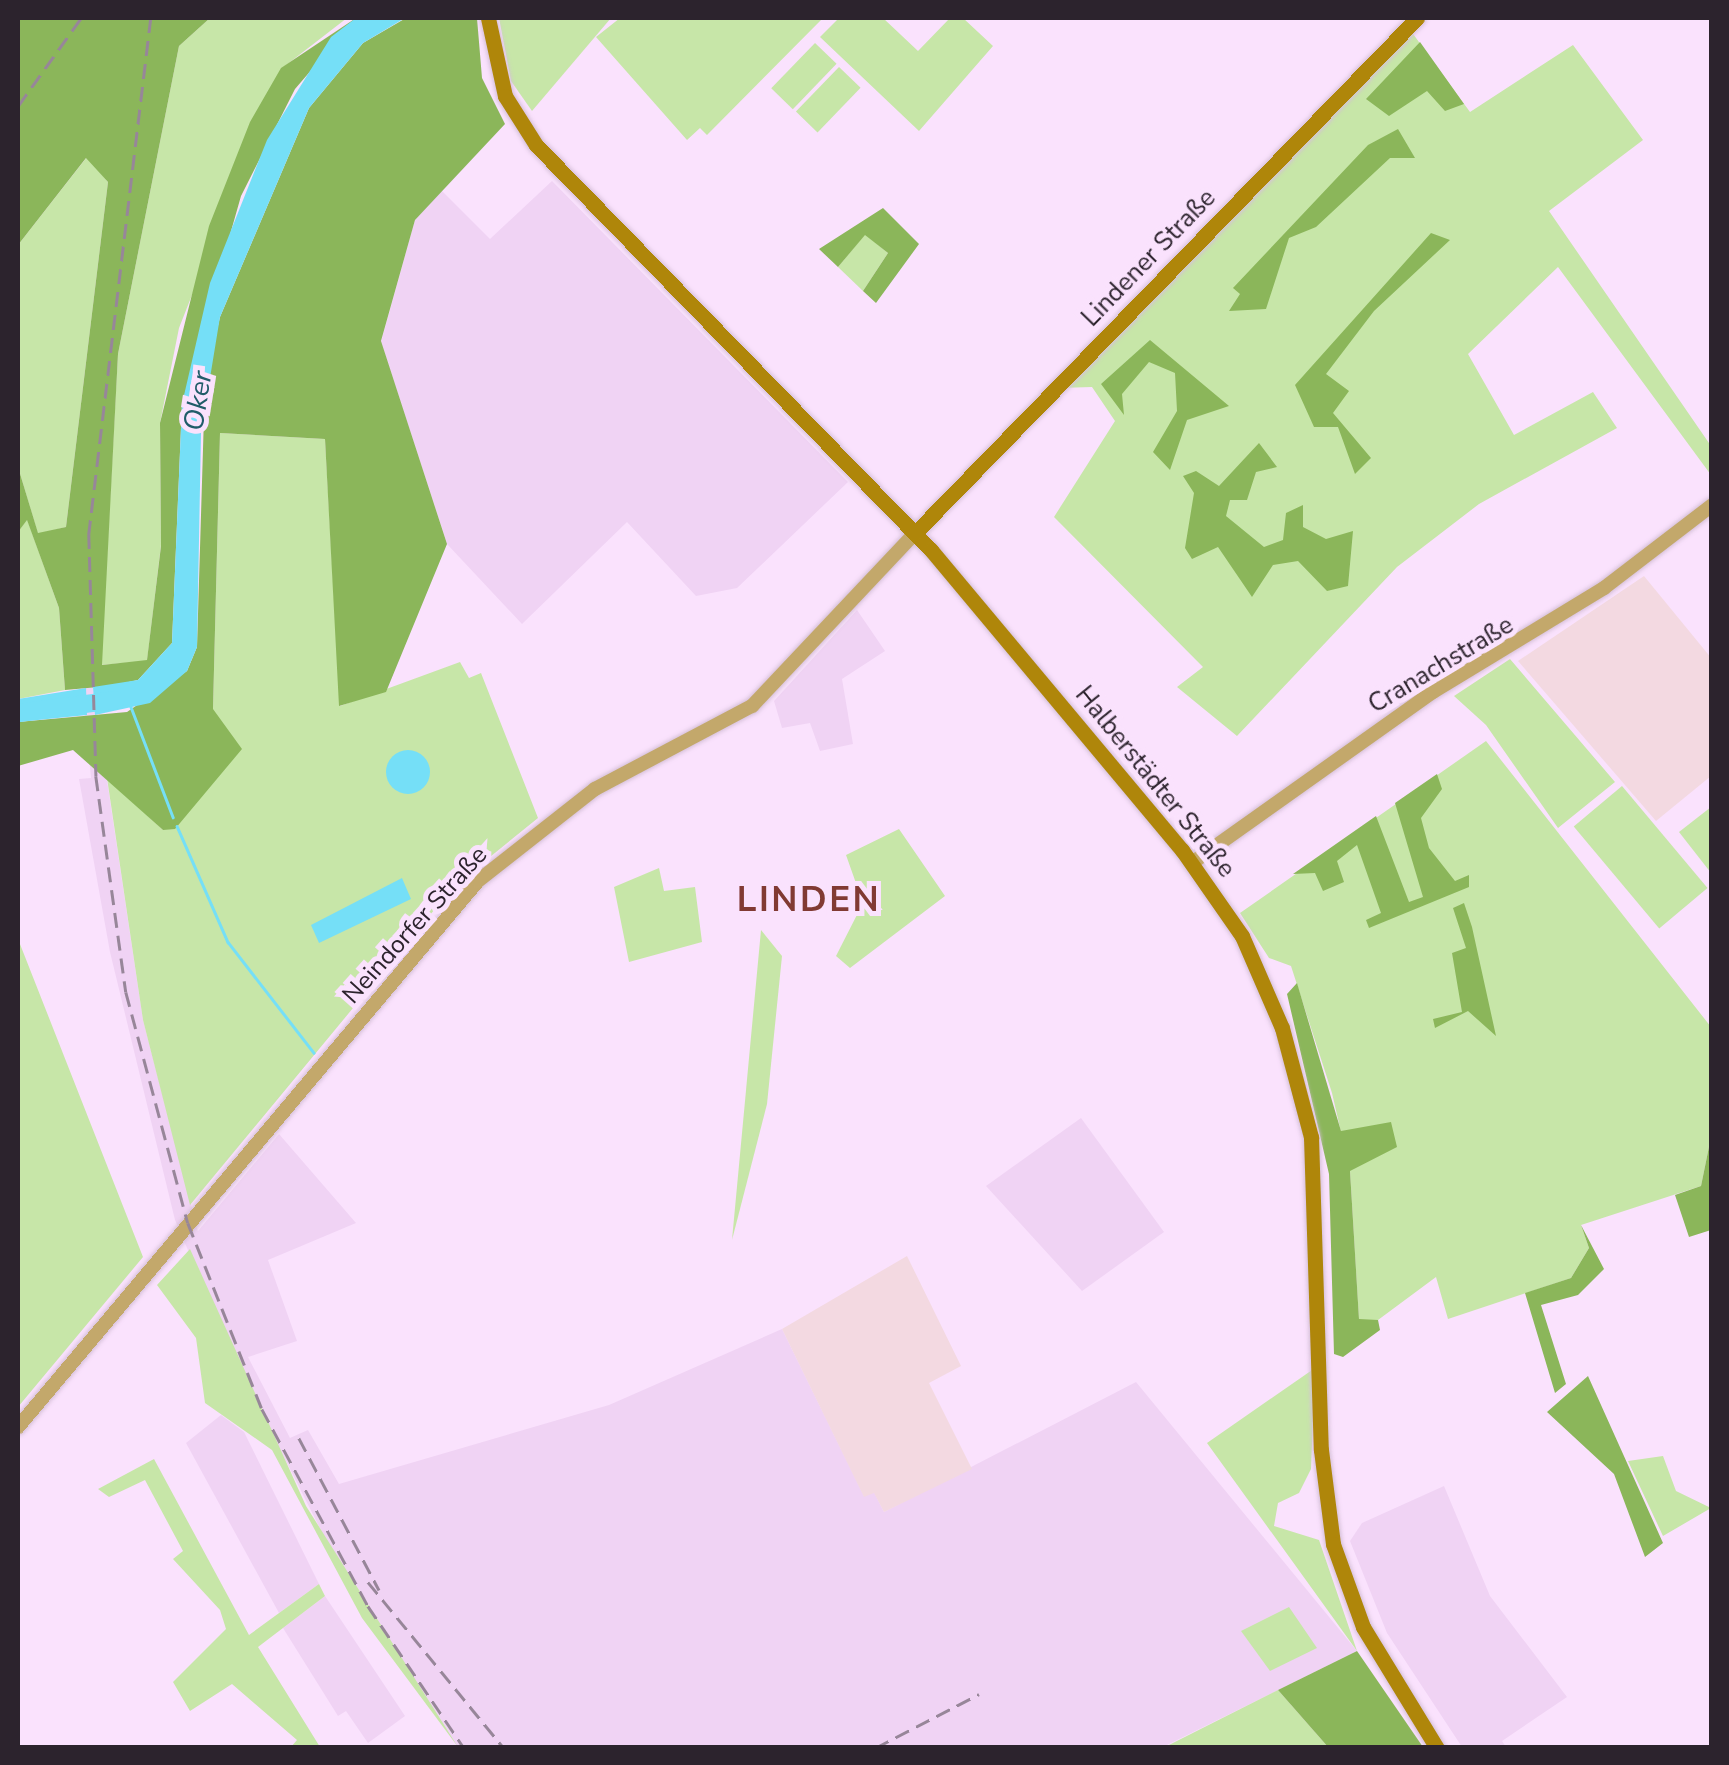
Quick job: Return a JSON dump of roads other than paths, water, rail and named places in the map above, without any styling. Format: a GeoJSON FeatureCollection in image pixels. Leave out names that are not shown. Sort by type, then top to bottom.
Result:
{"type":"FeatureCollection","features":[{"type":"Feature","properties":{"kind":"main road","name":"Halberstädter Straße"},"geometry":{"type":"LineString","coordinates":[[488,18],[494,66],[536,145],[915,532],[1192,862],[1249,952],[1304,1102],[1320,1220],[1321,1450],[1333,1544],[1363,1627],[1437,1748]]}},
{"type":"Feature","properties":{"kind":"main road","name":"Lindener Straße"},"geometry":{"type":"LineString","coordinates":[[915,532],[1418,18]]}},
{"type":"Feature","properties":{"kind":"street","name":"Cranachstraße"},"geometry":{"type":"LineString","coordinates":[[1192,862],[1434,692],[1604,588],[1712,505]]}},
{"type":"Feature","properties":{"kind":"street","name":"Neindorfer Straße"},"geometry":{"type":"LineString","coordinates":[[18,1427],[478,881],[595,789],[752,706],[915,532]]}},
{"type":"Feature","properties":{"kind":"water"},"geometry":{"type":"Polygon","coordinates":[[[356,18],[405,18],[363,43],[309,108],[220,317],[201,433],[197,647],[187,671],[150,703],[95,715],[93,687],[138,680],[172,643],[182,404],[210,283],[267,140],[331,37],[356,18]]]}},
{"type":"Feature","properties":{"kind":"water"},"geometry":{"type":"Polygon","coordinates":[[[86,688],[87,715],[18,722],[18,699],[86,688]]]}},
{"type":"Feature","properties":{"kind":"water"},"geometry":{"type":"Polygon","coordinates":[[[408,750],[424,756],[430,772],[424,788],[408,794],[392,788],[386,772],[392,756],[408,750]]]}},
{"type":"Feature","properties":{"kind":"water"},"geometry":{"type":"Polygon","coordinates":[[[402,878],[411,899],[319,943],[311,925],[402,878]]]}},
{"type":"Feature","properties":{"kind":"waterway","name":"Oker"},"geometry":{"type":"LineString","coordinates":[[18,713],[116,700]]}},
{"type":"Feature","properties":{"kind":"waterway"},"geometry":{"type":"LineString","coordinates":[[131,707],[173,817]]}},
{"type":"Feature","properties":{"kind":"waterway"},"geometry":{"type":"LineString","coordinates":[[177,826],[228,942],[314,1053]]}},
{"type":"Feature","properties":{"kind":"railway"},"geometry":{"type":"LineString","coordinates":[[18,106],[81,18]]}},
{"type":"Feature","properties":{"kind":"railway"},"geometry":{"type":"LineString","coordinates":[[151,18],[89,534],[96,776],[126,992],[188,1223],[262,1409],[368,1606],[464,1748]]}},
{"type":"Feature","properties":{"kind":"railway"},"geometry":{"type":"LineString","coordinates":[[299,1438],[379,1590]]}},
{"type":"Feature","properties":{"kind":"railway"},"geometry":{"type":"LineString","coordinates":[[368,1582],[504,1748]]}},
{"type":"Feature","properties":{"kind":"railway"},"geometry":{"type":"LineString","coordinates":[[875,1748],[979,1694]]}},
{"type":"Feature","properties":{"kind":"district","name":"LINDEN"},"geometry":{"type":"Point","coordinates":[809,900]}}]}
